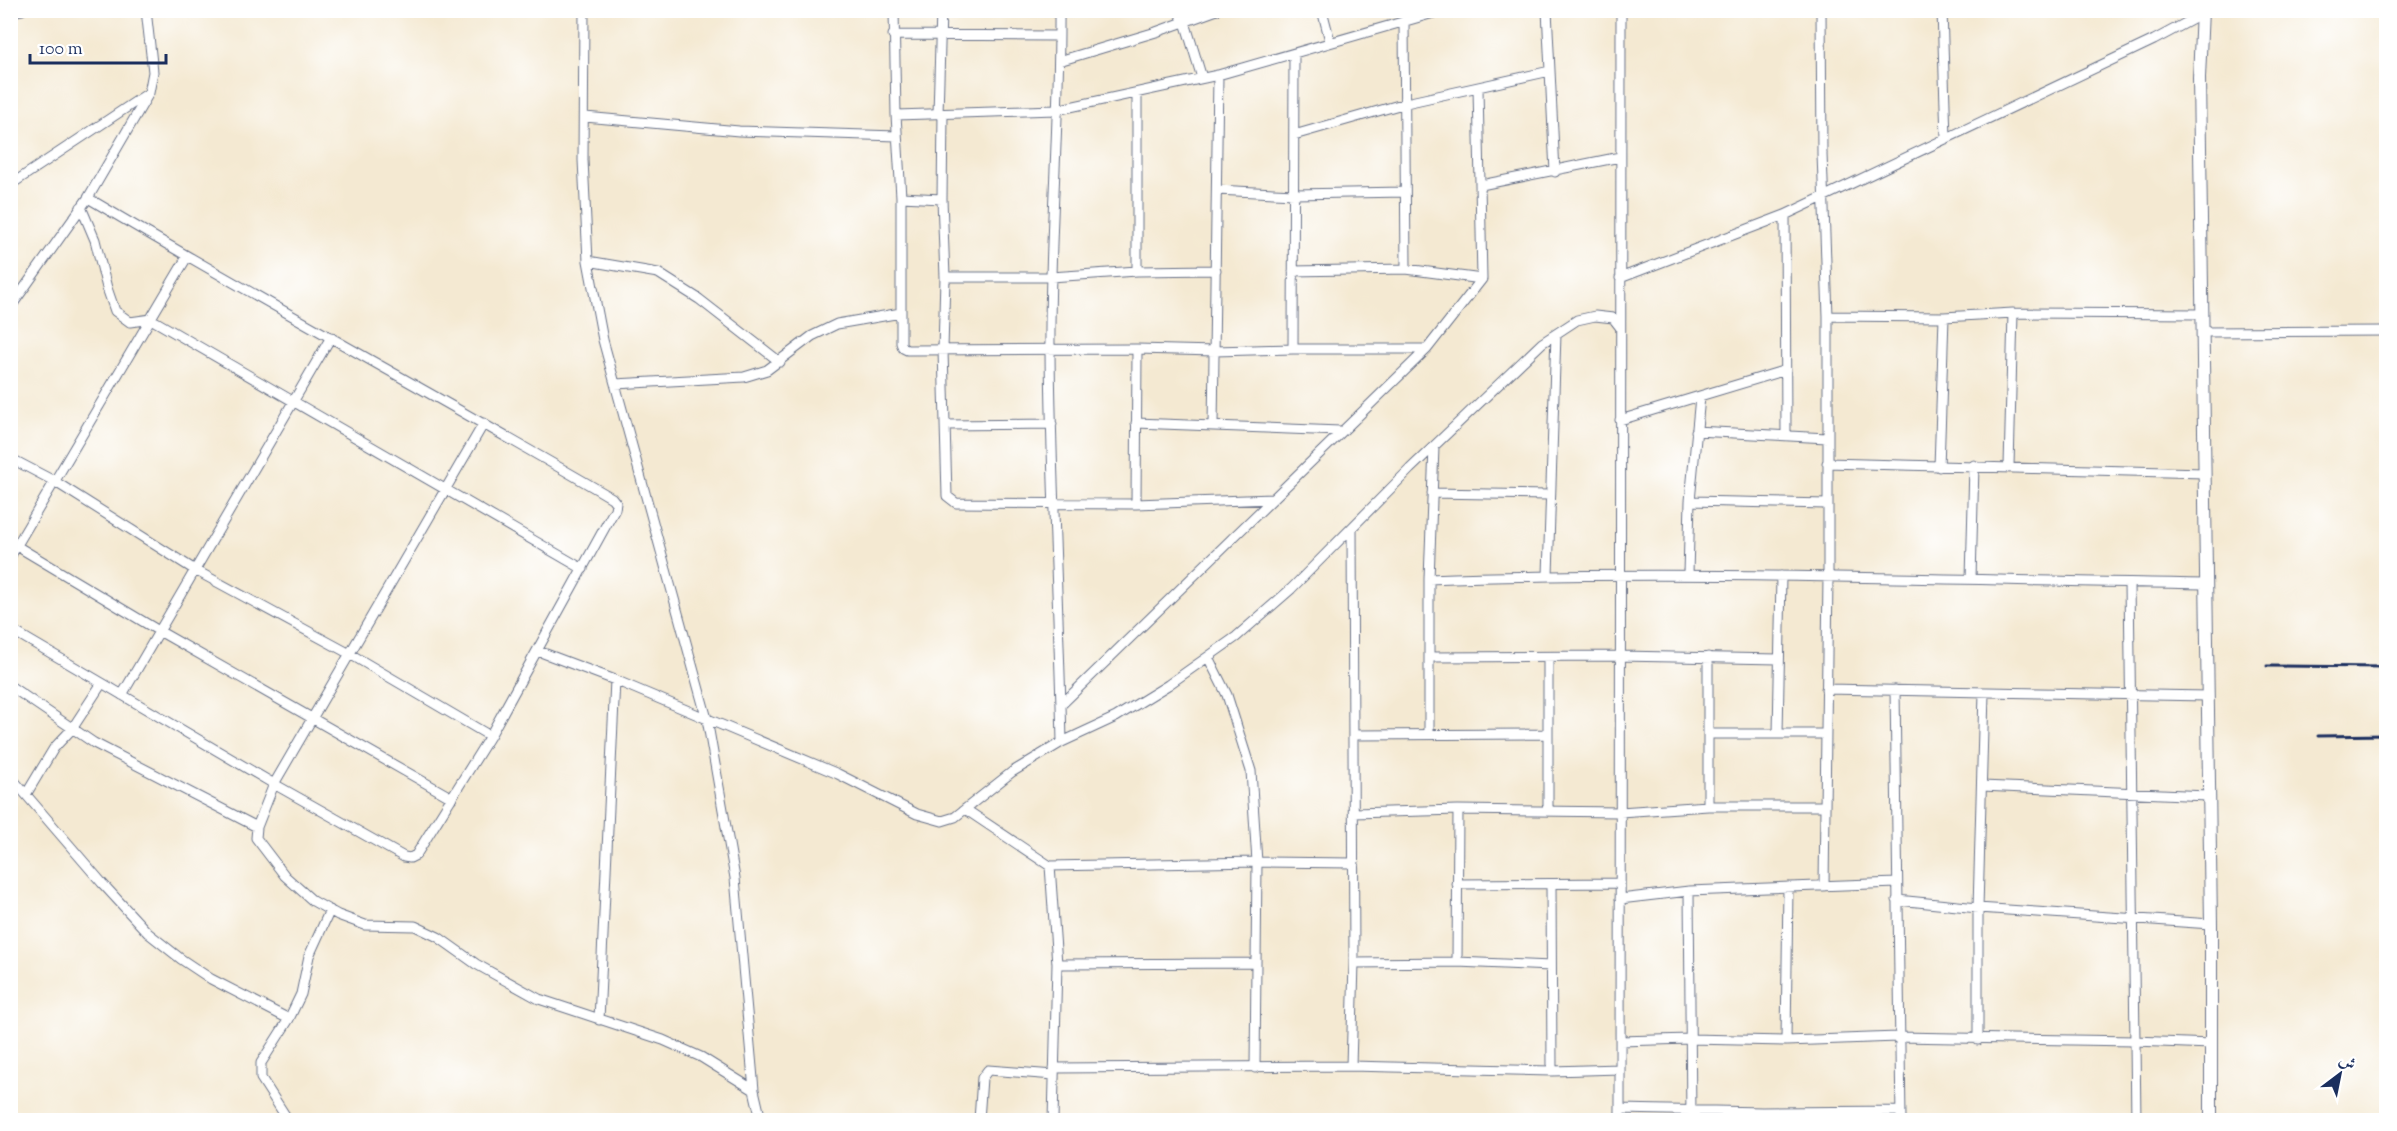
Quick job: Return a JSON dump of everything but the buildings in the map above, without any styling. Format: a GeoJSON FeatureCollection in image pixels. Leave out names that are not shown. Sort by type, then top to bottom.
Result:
{"type":"FeatureCollection","features":[{"type":"Feature","properties":{"kind":"street"},"geometry":{"type":"LineString","coordinates":[[10,12],[22,10]]}},
{"type":"Feature","properties":{"kind":"street"},"geometry":{"type":"LineString","coordinates":[[10,308],[88,198],[148,93],[153,72],[146,10]]}},
{"type":"Feature","properties":{"kind":"street"},"geometry":{"type":"LineString","coordinates":[[584,10],[583,160],[588,261],[603,340],[707,719],[735,879],[754,1090],[761,1120]]}},
{"type":"Feature","properties":{"kind":"street"},"geometry":{"type":"LineString","coordinates":[[894,10],[893,35],[901,197],[903,348],[907,350],[1215,351],[1427,349]]}},
{"type":"Feature","properties":{"kind":"street"},"geometry":{"type":"LineString","coordinates":[[941,10],[942,199],[945,277],[943,350],[947,496],[956,503],[1136,504],[1273,499]]}},
{"type":"Feature","properties":{"kind":"street"},"geometry":{"type":"LineString","coordinates":[[1059,10],[1050,350],[1062,742]]}},
{"type":"Feature","properties":{"kind":"street"},"geometry":{"type":"LineString","coordinates":[[1177,10],[1185,22],[1202,78]]}},
{"type":"Feature","properties":{"kind":"street"},"geometry":{"type":"LineString","coordinates":[[1059,61],[1217,10]]}},
{"type":"Feature","properties":{"kind":"street"},"geometry":{"type":"LineString","coordinates":[[1322,10],[1330,41]]}},
{"type":"Feature","properties":{"kind":"street"},"geometry":{"type":"LineString","coordinates":[[1547,10],[1555,172]]}},
{"type":"Feature","properties":{"kind":"street"},"geometry":{"type":"LineString","coordinates":[[1620,1120],[1621,10]]}},
{"type":"Feature","properties":{"kind":"street"},"geometry":{"type":"LineString","coordinates":[[1821,10],[1823,195],[1828,316],[1828,577],[1824,886]]}},
{"type":"Feature","properties":{"kind":"street"},"geometry":{"type":"LineString","coordinates":[[1942,10],[1946,139]]}},
{"type":"Feature","properties":{"kind":"street"},"geometry":{"type":"LineString","coordinates":[[2373,10],[2386,12]]}},
{"type":"Feature","properties":{"kind":"street"},"geometry":{"type":"LineString","coordinates":[[896,115],[1056,110],[1218,75],[1438,11]]}},
{"type":"Feature","properties":{"kind":"street"},"geometry":{"type":"LineString","coordinates":[[1620,278],[1785,214],[2154,40],[2204,11]]}},
{"type":"Feature","properties":{"kind":"street"},"geometry":{"type":"LineString","coordinates":[[2204,11],[2199,78],[2208,696],[2207,796],[2211,924],[2211,1120]]}},
{"type":"Feature","properties":{"kind":"street"},"geometry":{"type":"LineString","coordinates":[[1404,21],[1406,268]]}},
{"type":"Feature","properties":{"kind":"street"},"geometry":{"type":"LineString","coordinates":[[893,35],[1059,36]]}},
{"type":"Feature","properties":{"kind":"street"},"geometry":{"type":"LineString","coordinates":[[1293,349],[1294,54]]}},
{"type":"Feature","properties":{"kind":"street"},"geometry":{"type":"LineString","coordinates":[[1294,135],[1406,103],[1550,71]]}},
{"type":"Feature","properties":{"kind":"street"},"geometry":{"type":"LineString","coordinates":[[1213,426],[1218,75]]}},
{"type":"Feature","properties":{"kind":"street"},"geometry":{"type":"LineString","coordinates":[[1061,705],[1340,431],[1427,349],[1482,279],[1478,88]]}},
{"type":"Feature","properties":{"kind":"street"},"geometry":{"type":"LineString","coordinates":[[10,185],[148,93]]}},
{"type":"Feature","properties":{"kind":"street"},"geometry":{"type":"LineString","coordinates":[[1137,93],[1137,271]]}},
{"type":"Feature","properties":{"kind":"street"},"geometry":{"type":"LineString","coordinates":[[585,117],[740,131],[897,136]]}},
{"type":"Feature","properties":{"kind":"street"},"geometry":{"type":"LineString","coordinates":[[1481,185],[1555,172],[1620,157]]}},
{"type":"Feature","properties":{"kind":"street"},"geometry":{"type":"LineString","coordinates":[[1217,190],[1294,194],[1405,192]]}},
{"type":"Feature","properties":{"kind":"street"},"geometry":{"type":"LineString","coordinates":[[901,197],[942,199]]}},
{"type":"Feature","properties":{"kind":"street"},"geometry":{"type":"LineString","coordinates":[[10,629],[274,784],[404,857],[411,858],[416,855],[490,736],[583,569],[616,503],[612,498],[484,423],[188,257],[88,198]]}},
{"type":"Feature","properties":{"kind":"street"},"geometry":{"type":"LineString","coordinates":[[81,207],[94,240],[115,311],[130,322],[151,319],[583,569]]}},
{"type":"Feature","properties":{"kind":"street"},"geometry":{"type":"LineString","coordinates":[[1785,214],[1786,434]]}},
{"type":"Feature","properties":{"kind":"street"},"geometry":{"type":"LineString","coordinates":[[10,557],[14,544],[188,257]]}},
{"type":"Feature","properties":{"kind":"street"},"geometry":{"type":"LineString","coordinates":[[588,261],[658,273],[699,299],[780,362]]}},
{"type":"Feature","properties":{"kind":"street"},"geometry":{"type":"LineString","coordinates":[[1293,271],[1406,268],[1482,279]]}},
{"type":"Feature","properties":{"kind":"street"},"geometry":{"type":"LineString","coordinates":[[945,277],[1051,277],[1137,271],[1216,270]]}},
{"type":"Feature","properties":{"kind":"street"},"geometry":{"type":"LineString","coordinates":[[615,384],[744,377],[780,362],[812,336],[837,324],[901,313]]}},
{"type":"Feature","properties":{"kind":"street"},"geometry":{"type":"LineString","coordinates":[[1828,316],[1944,317],[2013,313],[2202,314]]}},
{"type":"Feature","properties":{"kind":"street"},"geometry":{"type":"LineString","coordinates":[[2009,466],[2013,313]]}},
{"type":"Feature","properties":{"kind":"street"},"geometry":{"type":"LineString","coordinates":[[538,651],[615,680],[838,774],[917,814],[942,821],[955,817],[1012,772],[1062,742],[1116,717],[1168,685],[1236,637],[1291,589],[1542,343],[1577,320],[1595,316],[1613,318],[1620,327]]}},
{"type":"Feature","properties":{"kind":"street"},"geometry":{"type":"LineString","coordinates":[[1939,467],[1944,317]]}},
{"type":"Feature","properties":{"kind":"street"},"geometry":{"type":"LineString","coordinates":[[2203,332],[2386,331]]}},
{"type":"Feature","properties":{"kind":"street"},"geometry":{"type":"LineString","coordinates":[[1548,575],[1556,334]]}},
{"type":"Feature","properties":{"kind":"street"},"geometry":{"type":"LineString","coordinates":[[122,695],[331,337]]}},
{"type":"Feature","properties":{"kind":"street"},"geometry":{"type":"LineString","coordinates":[[1136,504],[1137,349]]}},
{"type":"Feature","properties":{"kind":"street"},"geometry":{"type":"LineString","coordinates":[[1620,420],[1786,370]]}},
{"type":"Feature","properties":{"kind":"street"},"geometry":{"type":"LineString","coordinates":[[1688,574],[1690,501],[1700,397]]}},
{"type":"Feature","properties":{"kind":"street"},"geometry":{"type":"LineString","coordinates":[[484,423],[274,784],[257,827],[256,838],[285,876],[313,901],[330,910],[364,925],[415,926],[438,937],[476,964],[539,999],[663,1040],[701,1057],[754,1090]]}},
{"type":"Feature","properties":{"kind":"street"},"geometry":{"type":"LineString","coordinates":[[1136,423],[1340,431]]}},
{"type":"Feature","properties":{"kind":"street"},"geometry":{"type":"LineString","coordinates":[[945,425],[1052,424]]}},
{"type":"Feature","properties":{"kind":"street"},"geometry":{"type":"LineString","coordinates":[[1696,431],[1786,434],[1827,438]]}},
{"type":"Feature","properties":{"kind":"street"},"geometry":{"type":"LineString","coordinates":[[1429,734],[1429,579],[1434,447]]}},
{"type":"Feature","properties":{"kind":"street"},"geometry":{"type":"LineString","coordinates":[[10,458],[54,481],[195,570],[350,654],[490,736]]}},
{"type":"Feature","properties":{"kind":"street"},"geometry":{"type":"LineString","coordinates":[[1827,463],[2204,472]]}},
{"type":"Feature","properties":{"kind":"street"},"geometry":{"type":"LineString","coordinates":[[1971,579],[1974,465]]}},
{"type":"Feature","properties":{"kind":"street"},"geometry":{"type":"LineString","coordinates":[[1432,493],[1550,495]]}},
{"type":"Feature","properties":{"kind":"street"},"geometry":{"type":"LineString","coordinates":[[1690,501],[1827,504]]}},
{"type":"Feature","properties":{"kind":"street"},"geometry":{"type":"LineString","coordinates":[[1351,1066],[1354,963],[1352,528]]}},
{"type":"Feature","properties":{"kind":"street"},"geometry":{"type":"LineString","coordinates":[[14,544],[159,631],[452,798]]}},
{"type":"Feature","properties":{"kind":"street"},"geometry":{"type":"LineString","coordinates":[[1429,579],[1688,574],[2205,584]]}},
{"type":"Feature","properties":{"kind":"street"},"geometry":{"type":"LineString","coordinates":[[1778,734],[1781,576]]}},
{"type":"Feature","properties":{"kind":"street"},"geometry":{"type":"LineString","coordinates":[[2129,583],[2136,1120]]}},
{"type":"Feature","properties":{"kind":"street"},"geometry":{"type":"LineString","coordinates":[[1430,657],[1620,656],[1779,659]]}},
{"type":"Feature","properties":{"kind":"street"},"geometry":{"type":"LineString","coordinates":[[1208,657],[1227,695],[1251,771],[1257,862],[1255,1068]]}},
{"type":"Feature","properties":{"kind":"street"},"geometry":{"type":"LineString","coordinates":[[1548,657],[1548,811]]}},
{"type":"Feature","properties":{"kind":"street"},"geometry":{"type":"LineString","coordinates":[[1708,657],[1708,806]]}},
{"type":"Feature","properties":{"kind":"street"},"geometry":{"type":"LineString","coordinates":[[599,1020],[615,680]]}},
{"type":"Feature","properties":{"kind":"street"},"geometry":{"type":"LineString","coordinates":[[27,794],[54,748],[72,729],[102,683]]}},
{"type":"Feature","properties":{"kind":"street"},"geometry":{"type":"LineString","coordinates":[[10,686],[94,743],[257,827]]}},
{"type":"Feature","properties":{"kind":"street"},"geometry":{"type":"LineString","coordinates":[[1826,689],[2208,696]]}},
{"type":"Feature","properties":{"kind":"street"},"geometry":{"type":"LineString","coordinates":[[1620,1109],[1691,1110],[1762,1116],[1901,1116],[1898,1037],[1895,690]]}},
{"type":"Feature","properties":{"kind":"street"},"geometry":{"type":"LineString","coordinates":[[1978,1040],[1978,908],[1984,693]]}},
{"type":"Feature","properties":{"kind":"street"},"geometry":{"type":"LineString","coordinates":[[1354,735],[1547,734]]}},
{"type":"Feature","properties":{"kind":"street"},"geometry":{"type":"LineString","coordinates":[[1708,734],[1825,734]]}},
{"type":"Feature","properties":{"kind":"street"},"geometry":{"type":"LineString","coordinates":[[10,776],[102,884],[148,933],[181,959],[211,978],[289,1019]]}},
{"type":"Feature","properties":{"kind":"street"},"geometry":{"type":"LineString","coordinates":[[1982,786],[2207,796]]}},
{"type":"Feature","properties":{"kind":"street"},"geometry":{"type":"LineString","coordinates":[[1354,813],[1458,810],[1620,812],[1708,806],[1824,806]]}},
{"type":"Feature","properties":{"kind":"street"},"geometry":{"type":"LineString","coordinates":[[965,809],[1050,866],[1257,862],[1354,863]]}},
{"type":"Feature","properties":{"kind":"street"},"geometry":{"type":"LineString","coordinates":[[1457,962],[1458,810]]}},
{"type":"Feature","properties":{"kind":"street"},"geometry":{"type":"LineString","coordinates":[[1050,866],[1057,964],[1053,1120]]}},
{"type":"Feature","properties":{"kind":"street"},"geometry":{"type":"LineString","coordinates":[[1457,884],[1620,883]]}},
{"type":"Feature","properties":{"kind":"street"},"geometry":{"type":"LineString","coordinates":[[1620,899],[1689,891],[1897,883]]}},
{"type":"Feature","properties":{"kind":"street"},"geometry":{"type":"LineString","coordinates":[[1551,884],[1552,1071]]}},
{"type":"Feature","properties":{"kind":"street"},"geometry":{"type":"LineString","coordinates":[[1786,1041],[1788,887]]}},
{"type":"Feature","properties":{"kind":"street"},"geometry":{"type":"LineString","coordinates":[[1689,891],[1691,1120]]}},
{"type":"Feature","properties":{"kind":"street"},"geometry":{"type":"LineString","coordinates":[[1897,900],[1978,908],[2211,924]]}},
{"type":"Feature","properties":{"kind":"street"},"geometry":{"type":"LineString","coordinates":[[288,1120],[261,1078],[261,1063],[289,1019],[301,994],[309,956],[330,910]]}},
{"type":"Feature","properties":{"kind":"street"},"geometry":{"type":"LineString","coordinates":[[1354,963],[1457,962],[1551,966]]}},
{"type":"Feature","properties":{"kind":"street"},"geometry":{"type":"LineString","coordinates":[[1057,964],[1256,963]]}},
{"type":"Feature","properties":{"kind":"street"},"geometry":{"type":"LineString","coordinates":[[1620,1041],[1690,1039],[1786,1041],[1898,1037],[2211,1044]]}},
{"type":"Feature","properties":{"kind":"street"},"geometry":{"type":"LineString","coordinates":[[979,1120],[982,1078],[988,1070],[1351,1066],[1552,1071],[1620,1069]]}},
{"type":"Feature","properties":{"kind":"railway"},"geometry":{"type":"LineString","coordinates":[[2267,666],[2386,667]]}},
{"type":"Feature","properties":{"kind":"railway"},"geometry":{"type":"LineString","coordinates":[[2318,736],[2386,735]]}}]}
